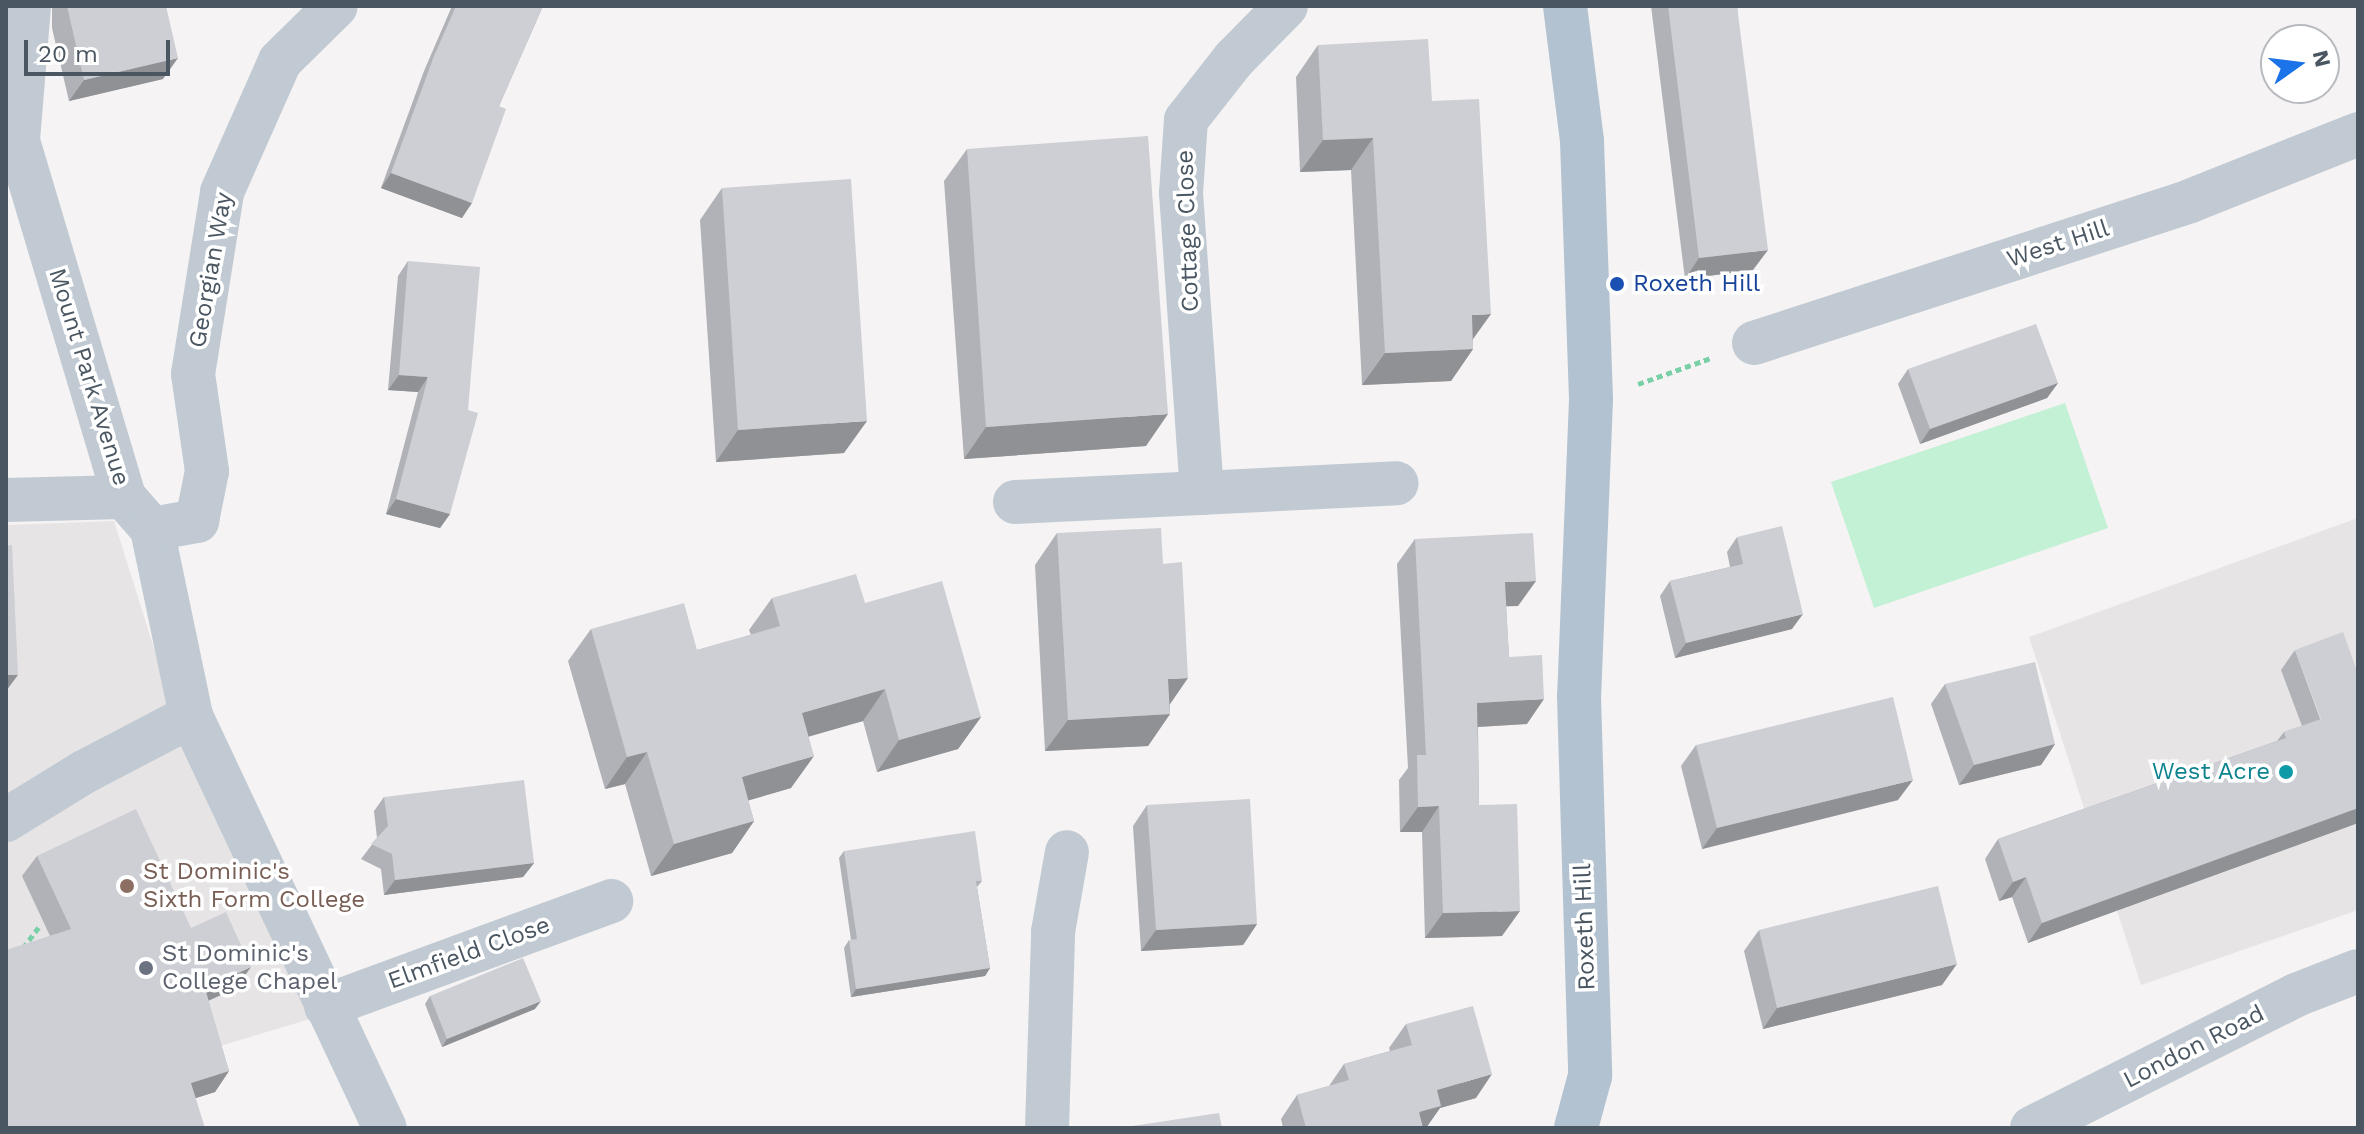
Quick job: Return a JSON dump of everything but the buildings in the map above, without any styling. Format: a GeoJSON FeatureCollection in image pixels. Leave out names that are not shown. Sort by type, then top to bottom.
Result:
{"type":"FeatureCollection","features":[{"type":"Feature","properties":{"kind":"main road","name":"Roxeth Hill"},"geometry":{"type":"LineString","coordinates":[[1565,6],[1582,141],[1591,400],[1579,696],[1590,1076],[1576,1128]]}},
{"type":"Feature","properties":{"kind":"street","name":"Mount Park Avenue"},"geometry":{"type":"LineString","coordinates":[[29,6],[18,141],[124,497],[152,529],[191,716],[385,1128]]}},
{"type":"Feature","properties":{"kind":"street","name":"Georgian Way"},"geometry":{"type":"LineString","coordinates":[[152,529],[197,521],[200,508],[207,471],[193,374],[222,192],[280,61],[336,6]]}},
{"type":"Feature","properties":{"kind":"street","name":"Cottage Close"},"geometry":{"type":"LineString","coordinates":[[1202,493],[1181,193],[1186,120],[1234,59],[1286,6]]}},
{"type":"Feature","properties":{"kind":"street","name":"West Hill"},"geometry":{"type":"LineString","coordinates":[[1754,343],[2190,201],[2358,134]]}},
{"type":"Feature","properties":{"kind":"street"},"geometry":{"type":"LineString","coordinates":[[1015,502],[1397,483]]}},
{"type":"Feature","properties":{"kind":"street"},"geometry":{"type":"LineString","coordinates":[[6,500],[124,497]]}},
{"type":"Feature","properties":{"kind":"street"},"geometry":{"type":"LineString","coordinates":[[6,820],[84,772],[191,716]]}},
{"type":"Feature","properties":{"kind":"street"},"geometry":{"type":"LineString","coordinates":[[1047,1128],[1052,945],[1067,852]]}},
{"type":"Feature","properties":{"kind":"street","name":"Elmfield Close"},"geometry":{"type":"LineString","coordinates":[[326,1006],[611,901]]}},
{"type":"Feature","properties":{"kind":"street","name":"London Road"},"geometry":{"type":"LineString","coordinates":[[2032,1128],[2296,995],[2358,971]]}},
{"type":"Feature","properties":{"kind":"path"},"geometry":{"type":"LineString","coordinates":[[1591,400],[1754,343]]}},
{"type":"Feature","properties":{"kind":"path"},"geometry":{"type":"LineString","coordinates":[[20,952],[39,927]]}},
{"type":"Feature","properties":{"kind":"shaded area"},"geometry":{"type":"Polygon","coordinates":[[[2358,518],[2358,910],[2141,985],[2029,637],[2358,518]]]}},
{"type":"Feature","properties":{"kind":"shaded area","name":"St Dominic's Sixth Form College"},"geometry":{"type":"Polygon","coordinates":[[[114,521],[187,753],[310,1019],[6,1110],[6,525],[114,521]]]}},
{"type":"Feature","properties":{"kind":"green space"},"geometry":{"type":"Polygon","coordinates":[[[2065,403],[2108,528],[1874,608],[1831,482],[2065,403]]]}},
{"type":"Feature","properties":{"kind":"place","name":"Roxeth Hill"},"geometry":{"type":"Point","coordinates":[1617,284]}},
{"type":"Feature","properties":{"kind":"place","name":"West Acre"},"geometry":{"type":"Point","coordinates":[2286,772]}},
{"type":"Feature","properties":{"kind":"place","name":"St Dominic's Sixth Form College"},"geometry":{"type":"Point","coordinates":[127,886]}},
{"type":"Feature","properties":{"kind":"place","name":"St Dominic's College Chapel"},"geometry":{"type":"Point","coordinates":[146,968]}}]}
